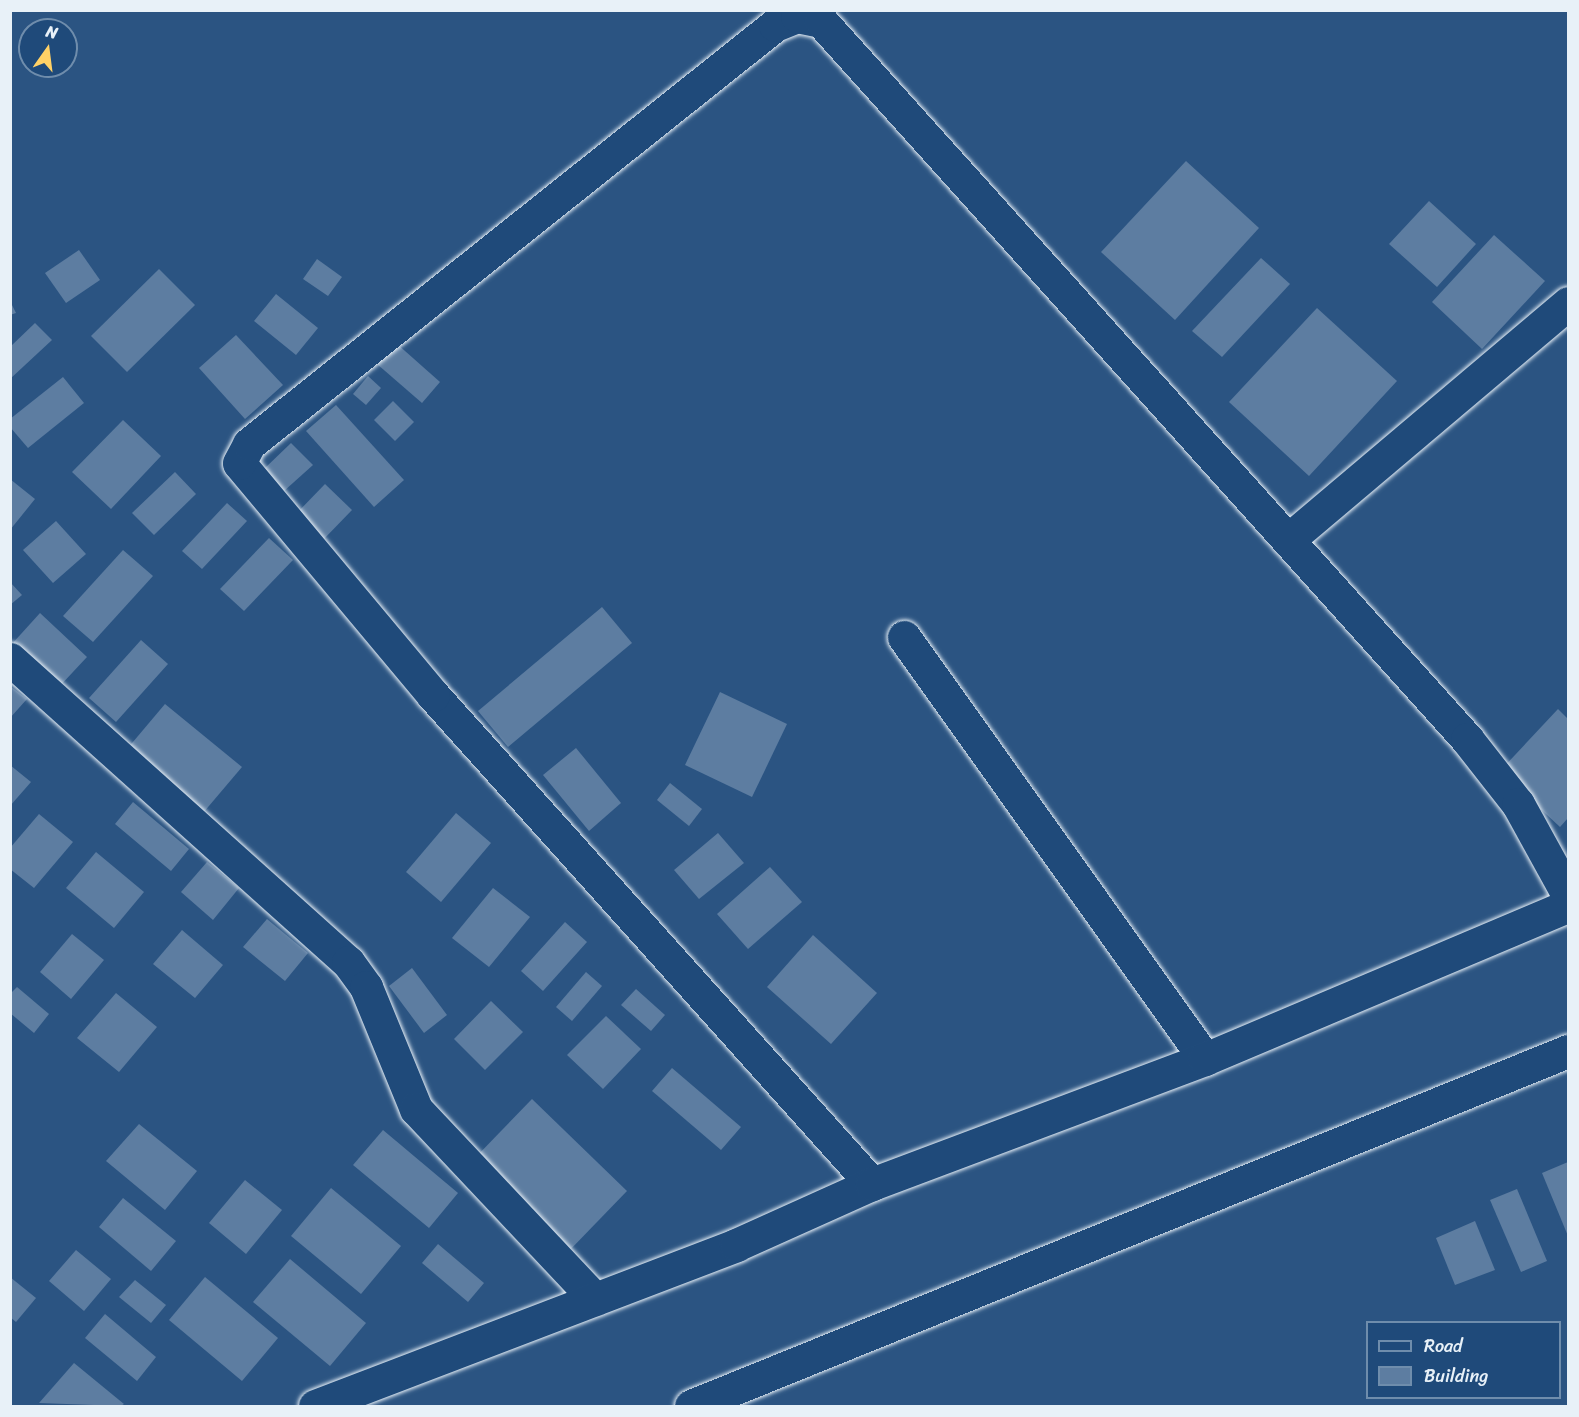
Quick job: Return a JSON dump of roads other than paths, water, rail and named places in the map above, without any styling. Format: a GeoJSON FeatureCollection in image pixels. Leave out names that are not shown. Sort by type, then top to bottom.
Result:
{"type":"FeatureCollection","features":[{"type":"Feature","properties":{"kind":"street"},"geometry":{"type":"LineString","coordinates":[[872,1184],[433,695],[261,494],[239,463],[240,455],[775,25],[797,16],[821,21],[1467,739],[1518,804],[1569,896]]}},
{"type":"Feature","properties":{"kind":"street"},"geometry":{"type":"LineString","coordinates":[[1288,540],[1569,303]]}},
{"type":"Feature","properties":{"kind":"street"},"geometry":{"type":"LineString","coordinates":[[904,637],[1205,1059]]}},
{"type":"Feature","properties":{"kind":"street"},"geometry":{"type":"LineString","coordinates":[[10,659],[348,962],[366,987],[416,1109],[595,1299]]}},
{"type":"Feature","properties":{"kind":"street"},"geometry":{"type":"LineString","coordinates":[[315,1407],[595,1299],[872,1184],[1205,1059],[1569,906]]}},
{"type":"Feature","properties":{"kind":"street"},"geometry":{"type":"LineString","coordinates":[[691,1407],[1569,1051]]}}]}
